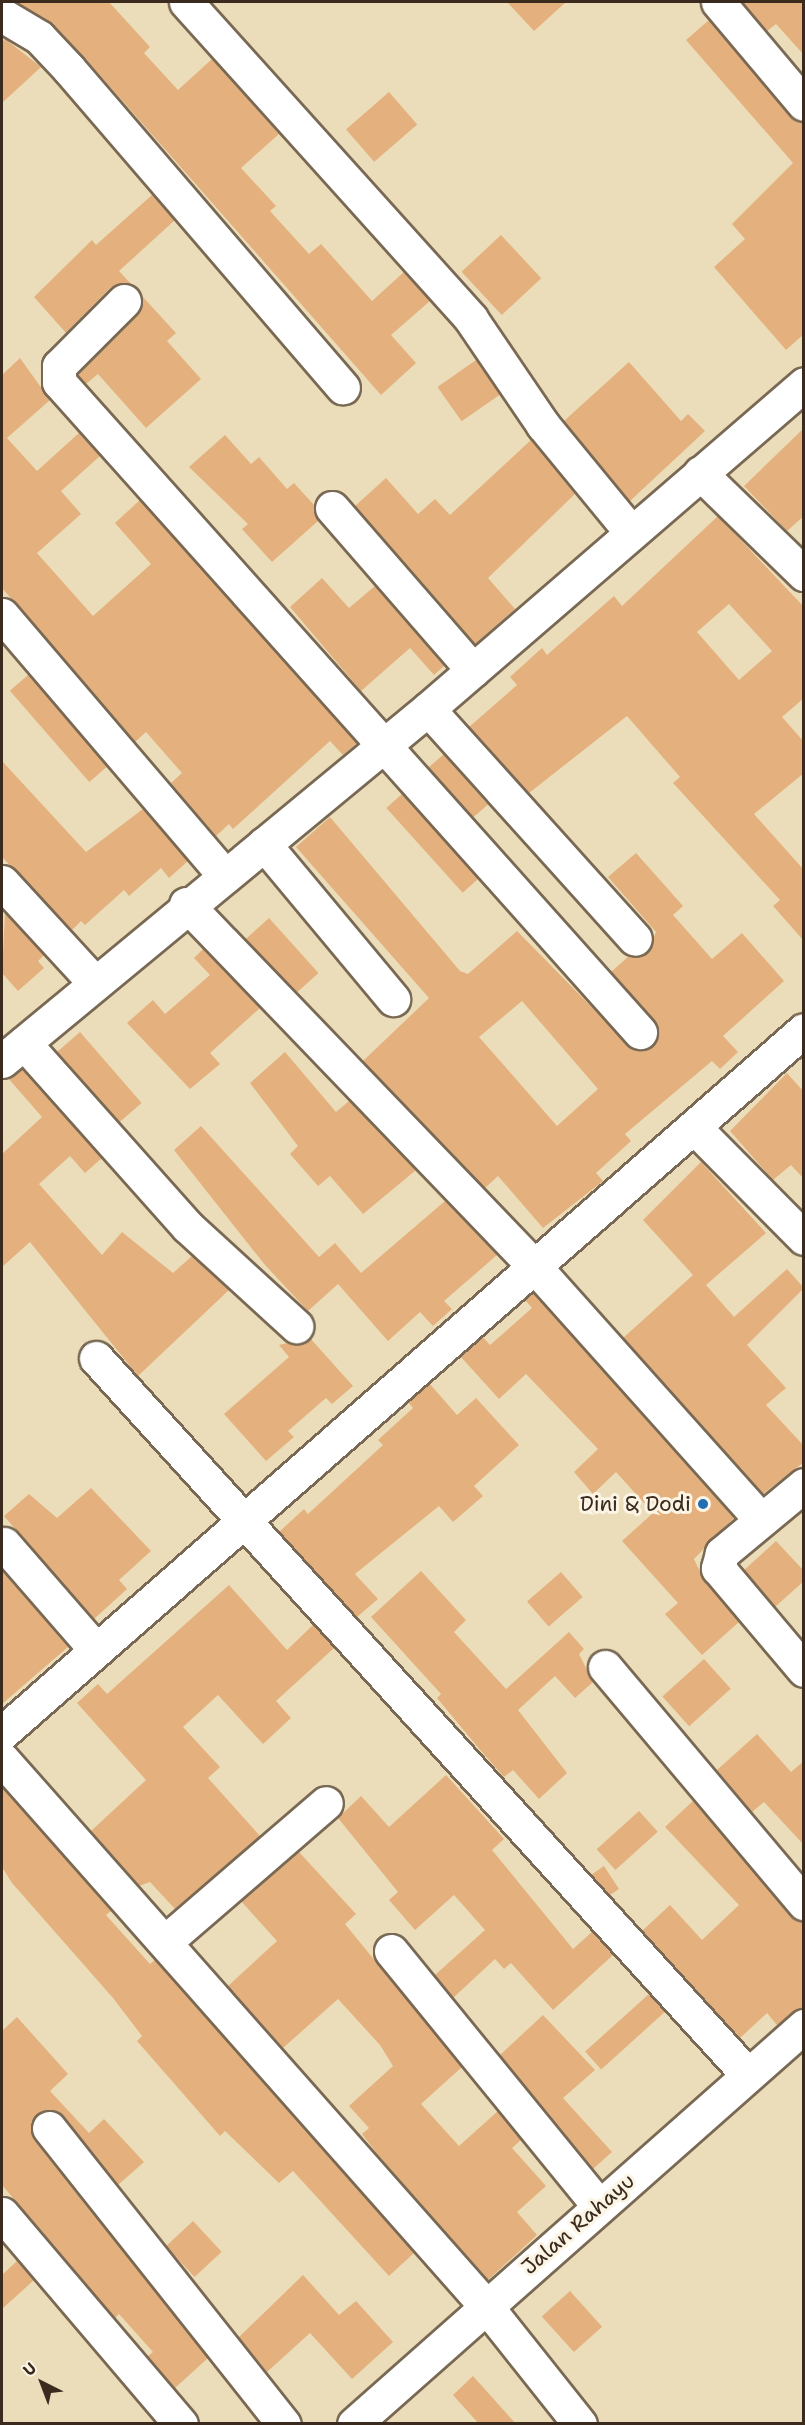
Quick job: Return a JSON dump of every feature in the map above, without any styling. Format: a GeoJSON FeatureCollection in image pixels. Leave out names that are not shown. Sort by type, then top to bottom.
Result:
{"type":"FeatureCollection","features":[{"type":"Feature","properties":{"kind":"street"},"geometry":{"type":"LineString","coordinates":[[186,2],[471,319],[543,425],[630,531]]}},
{"type":"Feature","properties":{"kind":"street"},"geometry":{"type":"LineString","coordinates":[[718,2],[804,104]]}},
{"type":"Feature","properties":{"kind":"street"},"geometry":{"type":"LineString","coordinates":[[2,15],[39,37],[69,69],[343,387]]}},
{"type":"Feature","properties":{"kind":"street"},"geometry":{"type":"LineString","coordinates":[[124,301],[59,366],[57,378],[386,744],[640,1032]]}},
{"type":"Feature","properties":{"kind":"street"},"geometry":{"type":"LineString","coordinates":[[297,1326],[188,1227],[13,1052],[93,981],[186,904],[225,876],[428,709],[630,531],[804,384]]}},
{"type":"Feature","properties":{"kind":"street"},"geometry":{"type":"LineString","coordinates":[[700,473],[804,574]]}},
{"type":"Feature","properties":{"kind":"street"},"geometry":{"type":"LineString","coordinates":[[332,508],[473,670]]}},
{"type":"Feature","properties":{"kind":"street"},"geometry":{"type":"LineString","coordinates":[[2,615],[225,876]]}},
{"type":"Feature","properties":{"kind":"street"},"geometry":{"type":"LineString","coordinates":[[428,709],[635,939]]}},
{"type":"Feature","properties":{"kind":"street"},"geometry":{"type":"LineString","coordinates":[[264,844],[393,999]]}},
{"type":"Feature","properties":{"kind":"street"},"geometry":{"type":"LineString","coordinates":[[2,882],[93,981]]}},
{"type":"Feature","properties":{"kind":"street"},"geometry":{"type":"LineString","coordinates":[[186,904],[535,1267],[760,1519]]}},
{"type":"Feature","properties":{"kind":"street"},"geometry":{"type":"LineString","coordinates":[[2,1733],[244,1518],[535,1267],[804,1030]]}},
{"type":"Feature","properties":{"kind":"street"},"geometry":{"type":"LineString","coordinates":[[694,1127],[804,1238]]}},
{"type":"Feature","properties":{"kind":"street"},"geometry":{"type":"LineString","coordinates":[[96,1358],[244,1518],[748,2075]]}},
{"type":"Feature","properties":{"kind":"street"},"geometry":{"type":"LineString","coordinates":[[804,1485],[760,1519],[722,1553],[719,1575],[804,1670]]}},
{"type":"Feature","properties":{"kind":"street"},"geometry":{"type":"LineString","coordinates":[[4,1544],[96,1650]]}},
{"type":"Feature","properties":{"kind":"street"},"geometry":{"type":"LineString","coordinates":[[605,1667],[804,1903]]}},
{"type":"Feature","properties":{"kind":"street"},"geometry":{"type":"LineString","coordinates":[[2,1759],[166,1941],[486,2306],[580,2424]]}},
{"type":"Feature","properties":{"kind":"street"},"geometry":{"type":"LineString","coordinates":[[166,1941],[326,1803]]}},
{"type":"Feature","properties":{"kind":"street"},"geometry":{"type":"LineString","coordinates":[[391,1951],[599,2206]]}},
{"type":"Feature","properties":{"kind":"street","name":"Jalan Rahayu"},"geometry":{"type":"LineString","coordinates":[[354,2424],[804,2026]]}},
{"type":"Feature","properties":{"kind":"street"},"geometry":{"type":"LineString","coordinates":[[49,2128],[284,2424]]}},
{"type":"Feature","properties":{"kind":"street"},"geometry":{"type":"LineString","coordinates":[[2,2214],[181,2424]]}},
{"type":"Feature","properties":{"kind":"building"},"geometry":{"type":"Polygon","coordinates":[[[16,2],[109,2],[150,47],[144,53],[178,90],[212,59],[279,134],[241,168],[276,206],[270,211],[309,254],[321,244],[372,301],[404,272],[430,301],[391,335],[416,363],[381,395],[83,56],[52,24],[16,2]]]}},
{"type":"Feature","properties":{"kind":"building"},"geometry":{"type":"Polygon","coordinates":[[[507,2],[566,2],[534,31],[507,2]]]}},
{"type":"Feature","properties":{"kind":"building"},"geometry":{"type":"Polygon","coordinates":[[[742,2],[804,2],[804,55],[776,24],[767,31],[742,2]]]}},
{"type":"Feature","properties":{"kind":"building"},"geometry":{"type":"Polygon","coordinates":[[[709,20],[790,116],[804,122],[804,334],[786,350],[714,267],[745,239],[732,224],[793,163],[686,40],[709,20]]]}},
{"type":"Feature","properties":{"kind":"building"},"geometry":{"type":"Polygon","coordinates":[[[5,39],[41,67],[2,103],[2,42],[5,39]]]}},
{"type":"Feature","properties":{"kind":"building"},"geometry":{"type":"Polygon","coordinates":[[[389,92],[417,124],[374,162],[346,129],[389,92]]]}},
{"type":"Feature","properties":{"kind":"building"},"geometry":{"type":"Polygon","coordinates":[[[152,195],[175,220],[119,271],[131,284],[111,287],[66,333],[34,297],[92,240],[96,245],[152,195]]]}},
{"type":"Feature","properties":{"kind":"building"},"geometry":{"type":"Polygon","coordinates":[[[501,235],[541,278],[502,315],[462,272],[501,235]]]}},
{"type":"Feature","properties":{"kind":"building"},"geometry":{"type":"Polygon","coordinates":[[[142,296],[176,333],[167,341],[201,379],[146,428],[98,374],[86,384],[78,375],[137,314],[142,296]]]}},
{"type":"Feature","properties":{"kind":"building"},"geometry":{"type":"Polygon","coordinates":[[[20,358],[50,400],[7,438],[37,471],[79,433],[100,456],[61,491],[81,514],[37,553],[93,616],[151,564],[115,523],[140,500],[357,743],[343,755],[330,741],[233,829],[229,824],[216,836],[171,783],[182,773],[146,732],[135,742],[2,588],[2,375],[20,358]]]}},
{"type":"Feature","properties":{"kind":"building"},"geometry":{"type":"Polygon","coordinates":[[[476,360],[500,394],[462,421],[437,387],[476,360]]]}},
{"type":"Feature","properties":{"kind":"building"},"geometry":{"type":"Polygon","coordinates":[[[629,362],[681,421],[688,414],[705,431],[630,501],[564,421],[629,362]]]}},
{"type":"Feature","properties":{"kind":"building"},"geometry":{"type":"Polygon","coordinates":[[[804,428],[804,516],[787,531],[744,486],[804,428]]]}},
{"type":"Feature","properties":{"kind":"building"},"geometry":{"type":"Polygon","coordinates":[[[225,435],[251,464],[259,457],[287,489],[294,483],[314,505],[318,521],[272,562],[242,529],[248,524],[189,467],[225,435]]]}},
{"type":"Feature","properties":{"kind":"building"},"geometry":{"type":"Polygon","coordinates":[[[531,440],[575,494],[488,578],[515,609],[475,644],[355,506],[386,478],[418,514],[435,499],[450,515],[531,440]]]}},
{"type":"Feature","properties":{"kind":"building"},"geometry":{"type":"Polygon","coordinates":[[[718,516],[804,607],[804,698],[782,717],[804,742],[804,773],[754,814],[804,870],[804,941],[773,906],[780,900],[673,783],[680,777],[627,716],[529,793],[469,727],[517,685],[510,677],[542,648],[547,655],[614,596],[622,606],[718,516]],[[729,604],[697,632],[739,680],[772,651],[729,604]]]}},
{"type":"Feature","properties":{"kind":"building"},"geometry":{"type":"Polygon","coordinates":[[[322,578],[349,608],[375,586],[444,666],[434,675],[410,648],[361,691],[290,607],[322,578]]]}},
{"type":"Feature","properties":{"kind":"building"},"geometry":{"type":"Polygon","coordinates":[[[28,675],[107,766],[89,782],[10,691],[28,675]]]}},
{"type":"Feature","properties":{"kind":"building"},"geometry":{"type":"Polygon","coordinates":[[[444,754],[488,805],[472,818],[428,768],[444,754]]]}},
{"type":"Feature","properties":{"kind":"building"},"geometry":{"type":"Polygon","coordinates":[[[2,761],[86,852],[143,809],[188,861],[169,878],[161,868],[129,896],[124,890],[85,925],[81,921],[72,930],[2,857],[2,761]]]}},
{"type":"Feature","properties":{"kind":"building"},"geometry":{"type":"Polygon","coordinates":[[[402,794],[478,879],[463,893],[386,808],[402,794]]]}},
{"type":"Feature","properties":{"kind":"building"},"geometry":{"type":"Polygon","coordinates":[[[330,817],[460,971],[468,974],[517,931],[634,1050],[652,1046],[658,1028],[611,972],[629,956],[647,953],[656,932],[608,877],[636,853],[683,906],[673,915],[712,959],[742,933],[784,981],[723,1036],[738,1052],[720,1069],[712,1061],[625,1134],[631,1141],[596,1173],[603,1181],[543,1228],[498,1176],[485,1188],[363,1061],[429,998],[296,847],[330,817]],[[522,1001],[479,1037],[557,1126],[598,1089],[522,1001]]]}},
{"type":"Feature","properties":{"kind":"building"},"geometry":{"type":"Polygon","coordinates":[[[5,913],[44,955],[38,961],[44,968],[18,991],[2,973],[5,913]]]}},
{"type":"Feature","properties":{"kind":"building"},"geometry":{"type":"Polygon","coordinates":[[[269,918],[319,973],[295,994],[246,939],[269,918]]]}},
{"type":"Feature","properties":{"kind":"building"},"geometry":{"type":"Polygon","coordinates":[[[203,949],[260,1008],[210,1053],[220,1064],[190,1089],[127,1023],[153,1000],[165,1014],[210,975],[194,958],[203,949]]]}},
{"type":"Feature","properties":{"kind":"building"},"geometry":{"type":"Polygon","coordinates":[[[80,1032],[142,1103],[119,1123],[57,1052],[80,1032]]]}},
{"type":"Feature","properties":{"kind":"building"},"geometry":{"type":"Polygon","coordinates":[[[285,1052],[336,1112],[349,1101],[416,1170],[363,1214],[330,1176],[318,1186],[290,1154],[298,1146],[250,1083],[285,1052]]]}},
{"type":"Feature","properties":{"kind":"building"},"geometry":{"type":"Polygon","coordinates":[[[22,1069],[102,1158],[85,1173],[70,1156],[39,1184],[102,1255],[122,1232],[173,1273],[192,1256],[229,1290],[138,1376],[30,1242],[2,1267],[2,1154],[42,1117],[8,1078],[22,1069]]]}},
{"type":"Feature","properties":{"kind":"building"},"geometry":{"type":"Polygon","coordinates":[[[787,1073],[804,1092],[804,1179],[791,1165],[773,1180],[730,1131],[787,1073]]]}},
{"type":"Feature","properties":{"kind":"building"},"geometry":{"type":"Polygon","coordinates":[[[201,1126],[319,1257],[335,1243],[361,1273],[445,1201],[497,1255],[444,1301],[452,1309],[433,1326],[420,1312],[388,1341],[338,1284],[308,1311],[265,1265],[174,1150],[201,1126]]]}},
{"type":"Feature","properties":{"kind":"building"},"geometry":{"type":"Polygon","coordinates":[[[701,1162],[766,1233],[706,1285],[734,1317],[787,1269],[804,1288],[747,1345],[786,1388],[766,1405],[804,1446],[804,1462],[763,1494],[623,1338],[693,1275],[643,1220],[701,1162]]]}},
{"type":"Feature","properties":{"kind":"building"},"geometry":{"type":"Polygon","coordinates":[[[533,1293],[734,1518],[694,1559],[704,1580],[739,1622],[702,1655],[665,1614],[678,1603],[622,1541],[653,1513],[616,1472],[593,1494],[574,1472],[598,1449],[526,1374],[499,1399],[461,1357],[483,1337],[490,1345],[532,1308],[525,1300],[533,1293]]]}},
{"type":"Feature","properties":{"kind":"building"},"geometry":{"type":"Polygon","coordinates":[[[310,1338],[353,1386],[332,1404],[326,1398],[288,1431],[294,1437],[266,1461],[224,1414],[289,1357],[279,1345],[310,1338]]]}},
{"type":"Feature","properties":{"kind":"building"},"geometry":{"type":"Polygon","coordinates":[[[429,1383],[457,1415],[476,1398],[519,1445],[474,1486],[483,1496],[453,1522],[439,1506],[355,1574],[378,1599],[357,1617],[279,1532],[304,1509],[308,1514],[383,1445],[378,1440],[413,1408],[408,1402],[429,1383]]]}},
{"type":"Feature","properties":{"kind":"building"},"geometry":{"type":"Polygon","coordinates":[[[91,1488],[151,1551],[119,1580],[127,1589],[94,1619],[4,1516],[29,1494],[57,1518],[91,1488]]]}},
{"type":"Feature","properties":{"kind":"building"},"geometry":{"type":"Polygon","coordinates":[[[776,1541],[804,1571],[804,1581],[775,1607],[744,1570],[776,1541]]]}},
{"type":"Feature","properties":{"kind":"building"},"geometry":{"type":"Polygon","coordinates":[[[2,1570],[68,1647],[2,1704],[2,1570]]]}},
{"type":"Feature","properties":{"kind":"building"},"geometry":{"type":"Polygon","coordinates":[[[421,1571],[466,1620],[454,1632],[506,1689],[569,1632],[584,1649],[579,1654],[593,1682],[575,1698],[555,1676],[518,1710],[567,1773],[539,1799],[513,1770],[504,1777],[437,1698],[441,1694],[371,1617],[421,1571]]]}},
{"type":"Feature","properties":{"kind":"building"},"geometry":{"type":"Polygon","coordinates":[[[561,1572],[583,1597],[549,1626],[527,1602],[561,1572]]]}},
{"type":"Feature","properties":{"kind":"building"},"geometry":{"type":"Polygon","coordinates":[[[229,1585],[287,1650],[313,1625],[334,1648],[276,1701],[291,1718],[263,1744],[218,1695],[183,1727],[220,1767],[208,1778],[260,1836],[175,1909],[150,1882],[139,1886],[91,1831],[146,1780],[77,1703],[98,1684],[107,1694],[229,1585]]]}},
{"type":"Feature","properties":{"kind":"building"},"geometry":{"type":"Polygon","coordinates":[[[704,1659],[731,1689],[689,1726],[662,1696],[704,1659]]]}},
{"type":"Feature","properties":{"kind":"building"},"geometry":{"type":"Polygon","coordinates":[[[757,1734],[791,1772],[804,1761],[804,1845],[764,1802],[752,1812],[717,1770],[757,1734]]]}},
{"type":"Feature","properties":{"kind":"building"},"geometry":{"type":"Polygon","coordinates":[[[446,1775],[504,1839],[492,1850],[573,1949],[592,1932],[613,1955],[553,2010],[511,1963],[504,1969],[495,1959],[453,1998],[435,1975],[485,1930],[454,1895],[415,1930],[389,1900],[398,1892],[338,1818],[361,1796],[389,1827],[446,1775]]]}},
{"type":"Feature","properties":{"kind":"building"},"geometry":{"type":"Polygon","coordinates":[[[2,1787],[111,1911],[106,1915],[150,1964],[155,1960],[414,2253],[389,2276],[293,2171],[279,2183],[225,2131],[220,2136],[137,2041],[142,2036],[113,1998],[12,1883],[2,1867],[2,1787]]]}},
{"type":"Feature","properties":{"kind":"building"},"geometry":{"type":"Polygon","coordinates":[[[693,1801],[790,1915],[804,1922],[804,2008],[777,2025],[767,2013],[740,2038],[642,1931],[670,1905],[702,1940],[739,1905],[665,1827],[693,1801]]]}},
{"type":"Feature","properties":{"kind":"building"},"geometry":{"type":"Polygon","coordinates":[[[639,1811],[658,1832],[615,1870],[597,1849],[639,1811]]]}},
{"type":"Feature","properties":{"kind":"building"},"geometry":{"type":"Polygon","coordinates":[[[299,1852],[356,1914],[345,1924],[462,2067],[421,2104],[459,2146],[498,2111],[521,2140],[512,2148],[546,2186],[517,2212],[537,2235],[488,2280],[381,2159],[362,2134],[369,2128],[349,2106],[393,2066],[380,2045],[338,1999],[283,2048],[228,1986],[277,1941],[241,1901],[299,1852]]]}},
{"type":"Feature","properties":{"kind":"building"},"geometry":{"type":"Polygon","coordinates":[[[604,1866],[619,1889],[610,1895],[591,1875],[604,1866]]]}},
{"type":"Feature","properties":{"kind":"building"},"geometry":{"type":"Polygon","coordinates":[[[649,1994],[665,2012],[601,2069],[585,2052],[649,1994]]]}},
{"type":"Feature","properties":{"kind":"building"},"geometry":{"type":"Polygon","coordinates":[[[543,2015],[595,2070],[563,2098],[612,2152],[593,2169],[500,2055],[543,2015]]]}},
{"type":"Feature","properties":{"kind":"building"},"geometry":{"type":"Polygon","coordinates":[[[17,2017],[68,2074],[50,2091],[89,2133],[104,2119],[144,2162],[118,2185],[56,2111],[46,2110],[31,2122],[34,2140],[208,2358],[175,2388],[148,2356],[153,2352],[119,2314],[115,2318],[2,2185],[2,2031],[17,2017]]]}},
{"type":"Feature","properties":{"kind":"building"},"geometry":{"type":"Polygon","coordinates":[[[193,2221],[222,2252],[195,2277],[166,2246],[193,2221]]]}},
{"type":"Feature","properties":{"kind":"building"},"geometry":{"type":"Polygon","coordinates":[[[17,2261],[34,2280],[2,2309],[2,2275],[17,2261]]]}},
{"type":"Feature","properties":{"kind":"building"},"geometry":{"type":"Polygon","coordinates":[[[303,2275],[339,2315],[356,2301],[393,2342],[352,2379],[310,2333],[267,2372],[239,2337],[303,2275]]]}},
{"type":"Feature","properties":{"kind":"building"},"geometry":{"type":"Polygon","coordinates":[[[570,2291],[602,2327],[574,2352],[542,2316],[570,2291]]]}},
{"type":"Feature","properties":{"kind":"building"},"geometry":{"type":"Polygon","coordinates":[[[473,2376],[516,2424],[479,2424],[453,2395],[473,2376]]]}},
{"type":"Feature","properties":{"kind":"place","name":"Dini & Dodi"},"geometry":{"type":"Point","coordinates":[703,1504]}}]}
